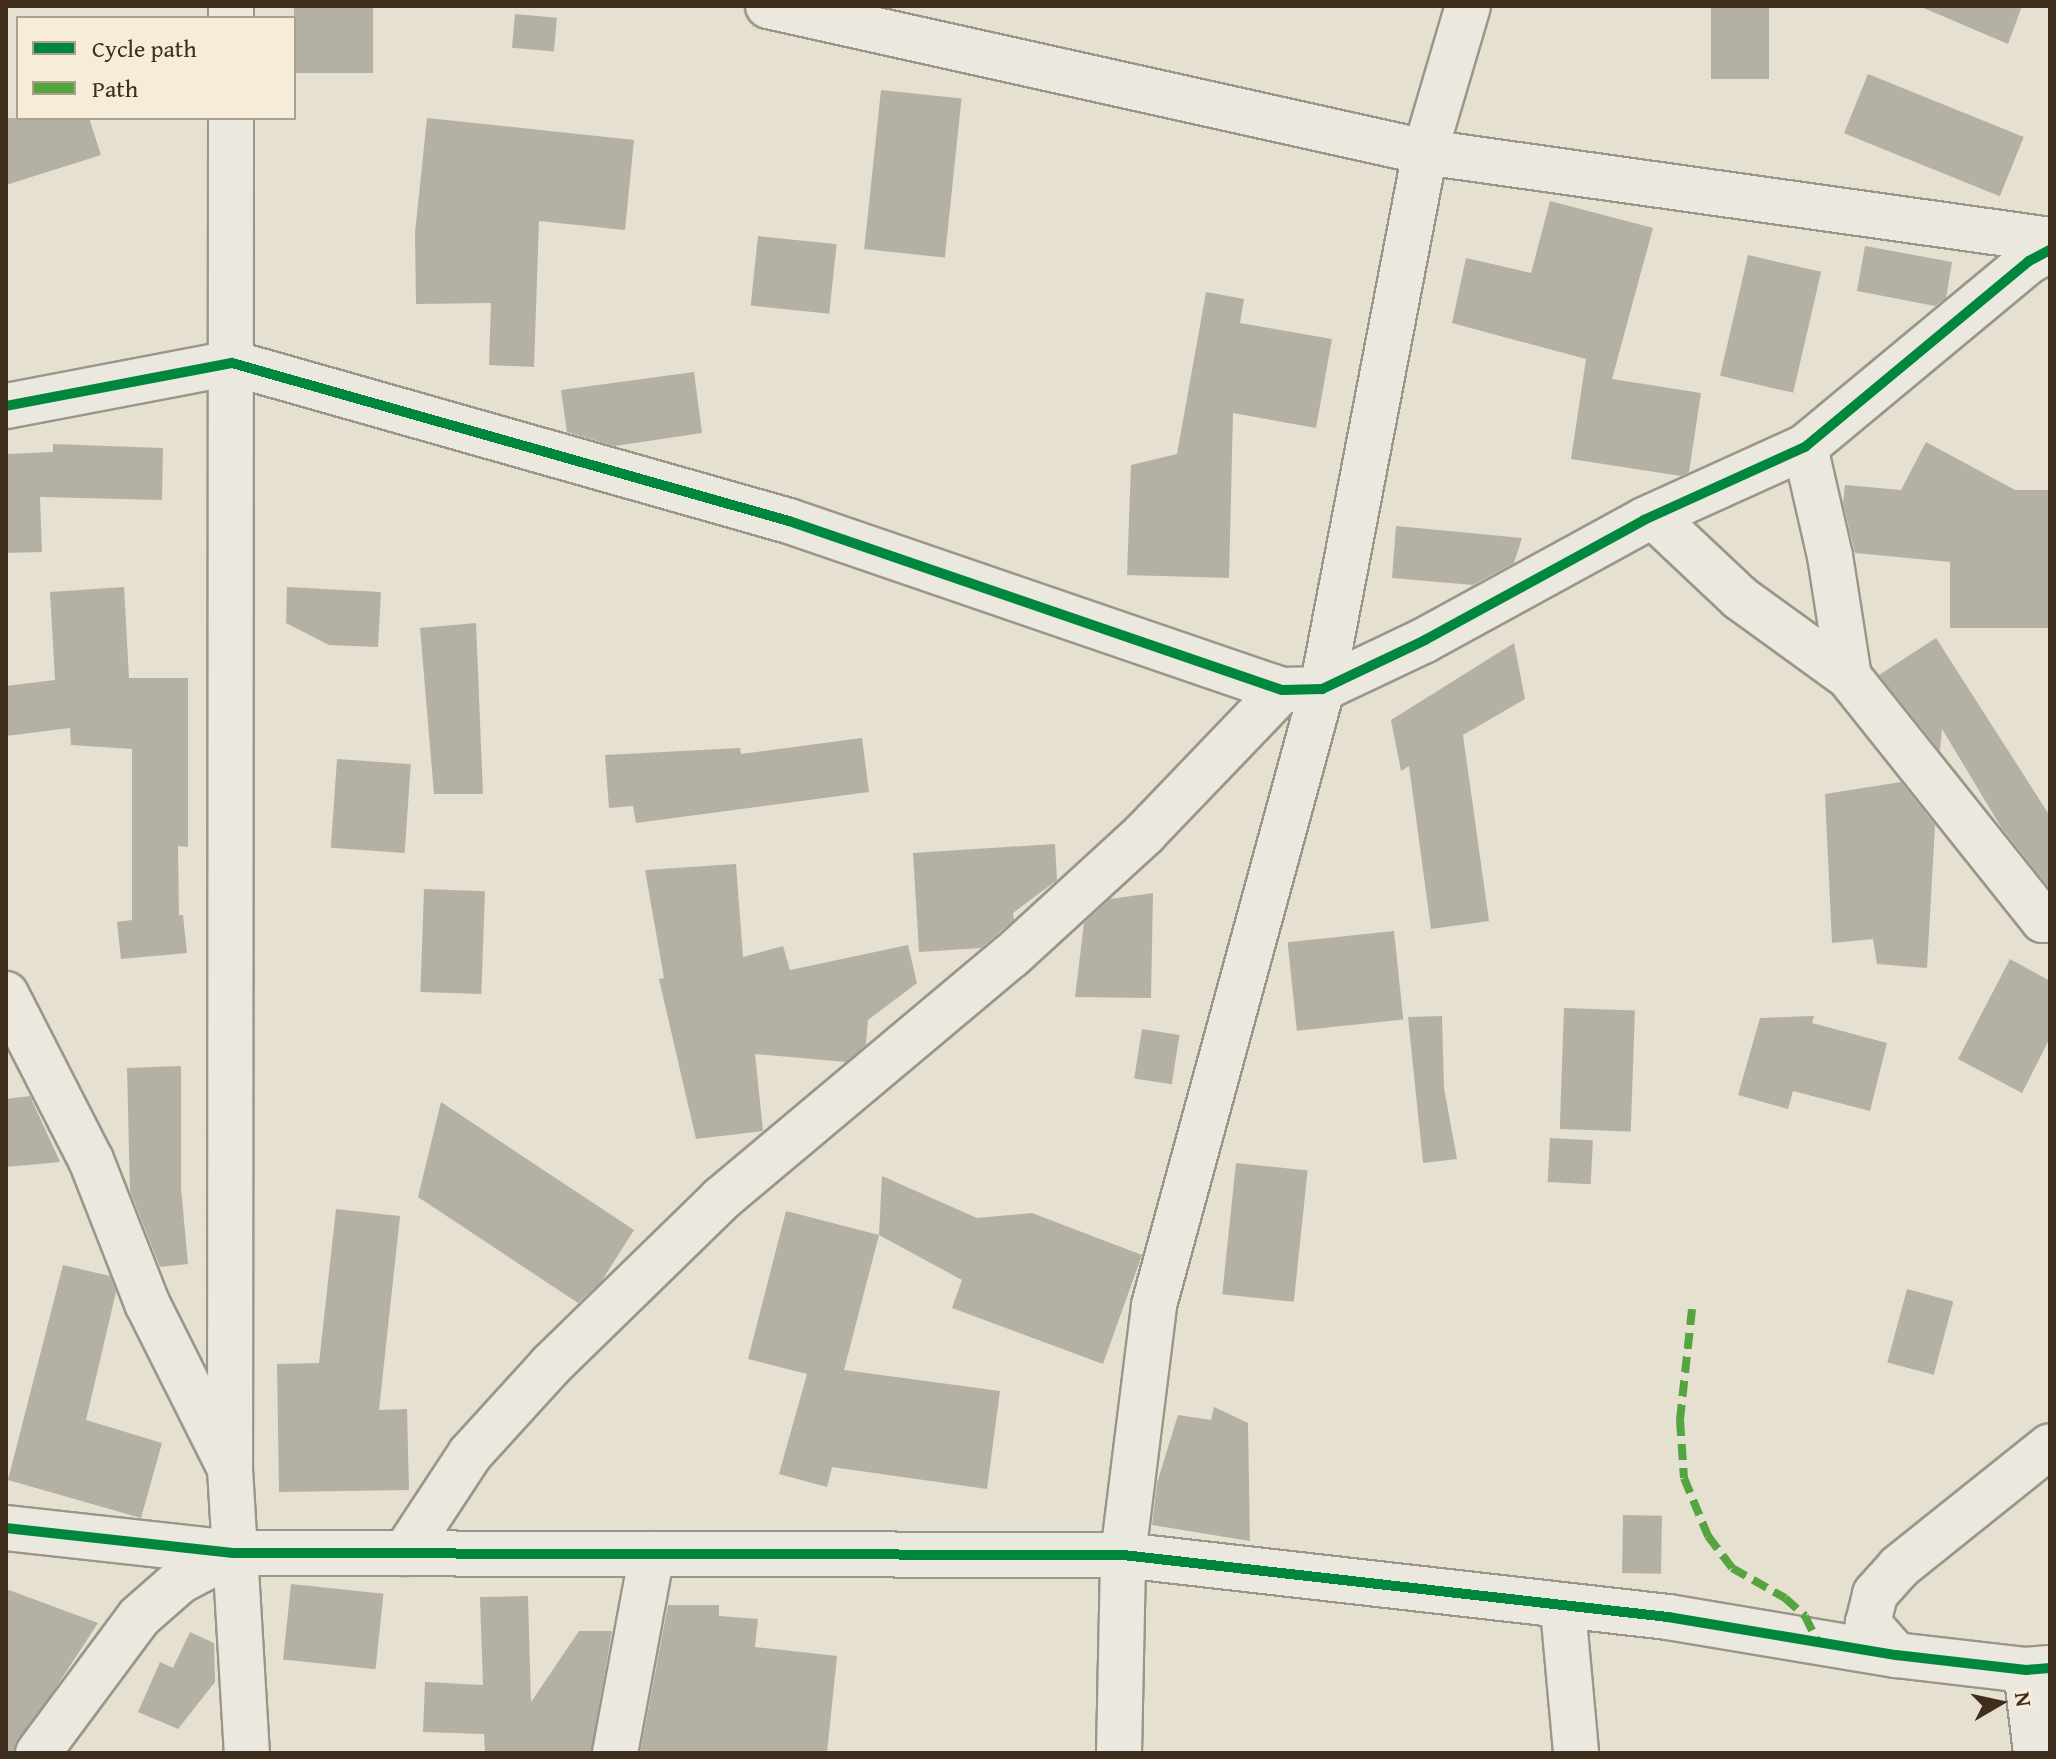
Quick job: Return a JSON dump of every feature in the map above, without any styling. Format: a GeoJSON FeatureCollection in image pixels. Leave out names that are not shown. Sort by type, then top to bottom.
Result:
{"type":"FeatureCollection","features":[{"type":"Feature","properties":{"kind":"street"},"geometry":{"type":"LineString","coordinates":[[768,6],[1425,152],[2050,240]]}},
{"type":"Feature","properties":{"kind":"street"},"geometry":{"type":"LineString","coordinates":[[1119,1753],[1123,1555],[1154,1305],[1302,689],[1425,152],[1468,6]]}},
{"type":"Feature","properties":{"kind":"street"},"geometry":{"type":"LineString","coordinates":[[231,120],[230,1469],[247,1753]]}},
{"type":"Feature","properties":{"kind":"street"},"geometry":{"type":"LineString","coordinates":[[405,1553],[470,1454],[551,1365],[721,1199],[1011,956],[1302,689],[1425,640],[1653,516],[1805,447],[2029,261],[2050,250]]}},
{"type":"Feature","properties":{"kind":"street"},"geometry":{"type":"LineString","coordinates":[[6,406],[232,363],[789,521],[1302,689]]}},
{"type":"Feature","properties":{"kind":"street"},"geometry":{"type":"LineString","coordinates":[[1805,447],[1830,556],[1849,677]]}},
{"type":"Feature","properties":{"kind":"street"},"geometry":{"type":"LineString","coordinates":[[1653,516],[1740,598],[1849,677],[2048,923]]}},
{"type":"Feature","properties":{"kind":"street"},"geometry":{"type":"LineString","coordinates":[[6,994],[91,1160],[147,1303],[230,1469]]}},
{"type":"Feature","properties":{"kind":"street"},"geometry":{"type":"LineString","coordinates":[[1896,1655],[1868,1623],[1875,1594],[1899,1567],[2050,1446]]}},
{"type":"Feature","properties":{"kind":"street"},"geometry":{"type":"LineString","coordinates":[[6,1528],[233,1553],[1123,1555],[1563,1609],[1668,1617],[1896,1655],[2038,1669],[2036,1753]]}},
{"type":"Feature","properties":{"kind":"street"},"geometry":{"type":"LineString","coordinates":[[38,1753],[139,1617],[180,1581],[233,1553]]}},
{"type":"Feature","properties":{"kind":"street"},"geometry":{"type":"LineString","coordinates":[[615,1753],[652,1554]]}},
{"type":"Feature","properties":{"kind":"street"},"geometry":{"type":"LineString","coordinates":[[1563,1609],[1576,1753]]}},
{"type":"Feature","properties":{"kind":"building"},"geometry":{"type":"Polygon","coordinates":[[[294,6],[373,6],[373,73],[296,73],[294,6]]]}},
{"type":"Feature","properties":{"kind":"building"},"geometry":{"type":"Polygon","coordinates":[[[1711,6],[1769,6],[1769,79],[1711,79],[1711,6]]]}},
{"type":"Feature","properties":{"kind":"building"},"geometry":{"type":"Polygon","coordinates":[[[1919,6],[2022,6],[2008,44],[1919,6]]]}},
{"type":"Feature","properties":{"kind":"building"},"geometry":{"type":"Polygon","coordinates":[[[515,14],[557,18],[554,52],[512,48],[515,14]]]}},
{"type":"Feature","properties":{"kind":"building"},"geometry":{"type":"Polygon","coordinates":[[[1868,74],[2024,137],[2000,196],[1844,133],[1868,74]]]}},
{"type":"Feature","properties":{"kind":"building"},"geometry":{"type":"Polygon","coordinates":[[[881,90],[962,98],[945,258],[864,249],[881,90]]]}},
{"type":"Feature","properties":{"kind":"building"},"geometry":{"type":"Polygon","coordinates":[[[6,118],[90,120],[101,155],[6,185],[6,118]]]}},
{"type":"Feature","properties":{"kind":"building"},"geometry":{"type":"Polygon","coordinates":[[[427,118],[634,140],[625,230],[539,221],[534,367],[489,365],[491,303],[416,304],[415,233],[427,118]]]}},
{"type":"Feature","properties":{"kind":"building"},"geometry":{"type":"Polygon","coordinates":[[[1550,201],[1653,228],[1612,379],[1701,393],[1689,472],[1681,476],[1571,459],[1586,359],[1452,323],[1466,258],[1531,273],[1550,201]]]}},
{"type":"Feature","properties":{"kind":"building"},"geometry":{"type":"Polygon","coordinates":[[[758,236],[837,244],[829,314],[751,306],[758,236]]]}},
{"type":"Feature","properties":{"kind":"building"},"geometry":{"type":"Polygon","coordinates":[[[1865,246],[1952,262],[1946,298],[1935,306],[1857,291],[1865,246]]]}},
{"type":"Feature","properties":{"kind":"building"},"geometry":{"type":"Polygon","coordinates":[[[1748,255],[1821,272],[1793,393],[1720,376],[1748,255]]]}},
{"type":"Feature","properties":{"kind":"building"},"geometry":{"type":"Polygon","coordinates":[[[1206,292],[1244,299],[1240,323],[1332,339],[1316,428],[1233,413],[1229,578],[1127,575],[1131,465],[1177,454],[1206,292]]]}},
{"type":"Feature","properties":{"kind":"building"},"geometry":{"type":"Polygon","coordinates":[[[694,372],[702,433],[615,446],[567,432],[561,390],[694,372]]]}},
{"type":"Feature","properties":{"kind":"building"},"geometry":{"type":"Polygon","coordinates":[[[1926,442],[2015,490],[2050,490],[2050,628],[1950,628],[1950,562],[1855,553],[1843,503],[1845,485],[1901,490],[1926,442]]]}},
{"type":"Feature","properties":{"kind":"building"},"geometry":{"type":"Polygon","coordinates":[[[53,444],[163,448],[162,500],[40,497],[42,552],[6,553],[6,454],[53,452],[53,444]]]}},
{"type":"Feature","properties":{"kind":"building"},"geometry":{"type":"Polygon","coordinates":[[[1396,526],[1522,538],[1514,563],[1473,585],[1392,578],[1396,526]]]}},
{"type":"Feature","properties":{"kind":"building"},"geometry":{"type":"Polygon","coordinates":[[[124,587],[129,678],[188,678],[188,847],[178,846],[179,915],[183,915],[187,953],[121,959],[117,922],[132,920],[132,749],[71,745],[70,728],[6,736],[6,686],[55,680],[50,592],[124,587]]]}},
{"type":"Feature","properties":{"kind":"building"},"geometry":{"type":"Polygon","coordinates":[[[287,587],[381,592],[378,647],[329,645],[286,623],[287,587]]]}},
{"type":"Feature","properties":{"kind":"building"},"geometry":{"type":"Polygon","coordinates":[[[476,623],[483,794],[434,794],[420,628],[476,623]]]}},
{"type":"Feature","properties":{"kind":"building"},"geometry":{"type":"Polygon","coordinates":[[[1936,638],[2050,816],[2050,889],[2001,827],[1942,729],[1940,751],[1879,675],[1936,638]]]}},
{"type":"Feature","properties":{"kind":"building"},"geometry":{"type":"Polygon","coordinates":[[[1514,643],[1525,699],[1463,735],[1489,921],[1431,929],[1409,766],[1401,771],[1391,720],[1514,643]]]}},
{"type":"Feature","properties":{"kind":"building"},"geometry":{"type":"Polygon","coordinates":[[[862,738],[869,792],[636,823],[633,806],[609,808],[605,755],[740,748],[741,754],[862,738]]]}},
{"type":"Feature","properties":{"kind":"building"},"geometry":{"type":"Polygon","coordinates":[[[337,759],[411,764],[405,853],[331,848],[337,759]]]}},
{"type":"Feature","properties":{"kind":"building"},"geometry":{"type":"Polygon","coordinates":[[[1901,782],[1935,825],[1927,968],[1877,964],[1873,939],[1832,943],[1825,794],[1901,782]]]}},
{"type":"Feature","properties":{"kind":"building"},"geometry":{"type":"Polygon","coordinates":[[[1055,844],[1057,880],[1013,913],[1014,920],[981,948],[919,952],[913,853],[1055,844]]]}},
{"type":"Feature","properties":{"kind":"building"},"geometry":{"type":"Polygon","coordinates":[[[736,864],[743,957],[783,946],[790,970],[908,945],[917,983],[868,1020],[866,1045],[846,1062],[755,1054],[763,1131],[696,1139],[659,979],[664,978],[645,870],[736,864]]]}},
{"type":"Feature","properties":{"kind":"building"},"geometry":{"type":"Polygon","coordinates":[[[424,889],[485,891],[481,994],[420,992],[424,889]]]}},
{"type":"Feature","properties":{"kind":"building"},"geometry":{"type":"Polygon","coordinates":[[[1153,893],[1151,998],[1075,997],[1084,923],[1110,899],[1153,893]]]}},
{"type":"Feature","properties":{"kind":"building"},"geometry":{"type":"Polygon","coordinates":[[[1394,931],[1403,1020],[1297,1031],[1288,942],[1394,931]]]}},
{"type":"Feature","properties":{"kind":"building"},"geometry":{"type":"Polygon","coordinates":[[[2010,959],[2050,981],[2050,1038],[2022,1093],[1958,1059],[2010,959]]]}},
{"type":"Feature","properties":{"kind":"building"},"geometry":{"type":"Polygon","coordinates":[[[1564,1008],[1635,1010],[1631,1131],[1560,1129],[1564,1008]]]}},
{"type":"Feature","properties":{"kind":"building"},"geometry":{"type":"Polygon","coordinates":[[[1442,1016],[1444,1088],[1457,1159],[1423,1163],[1408,1017],[1442,1016]]]}},
{"type":"Feature","properties":{"kind":"building"},"geometry":{"type":"Polygon","coordinates":[[[1814,1016],[1812,1023],[1887,1043],[1870,1111],[1793,1091],[1788,1109],[1738,1095],[1760,1018],[1814,1016]]]}},
{"type":"Feature","properties":{"kind":"building"},"geometry":{"type":"Polygon","coordinates":[[[1142,1029],[1180,1035],[1172,1084],[1134,1078],[1142,1029]]]}},
{"type":"Feature","properties":{"kind":"building"},"geometry":{"type":"Polygon","coordinates":[[[181,1066],[181,1188],[188,1264],[160,1267],[130,1191],[127,1068],[181,1066]]]}},
{"type":"Feature","properties":{"kind":"building"},"geometry":{"type":"Polygon","coordinates":[[[30,1096],[60,1162],[6,1167],[6,1099],[30,1096]]]}},
{"type":"Feature","properties":{"kind":"building"},"geometry":{"type":"Polygon","coordinates":[[[441,1102],[634,1230],[601,1282],[578,1303],[418,1197],[441,1102]]]}},
{"type":"Feature","properties":{"kind":"building"},"geometry":{"type":"Polygon","coordinates":[[[1550,1138],[1593,1140],[1591,1184],[1548,1182],[1550,1138]]]}},
{"type":"Feature","properties":{"kind":"building"},"geometry":{"type":"Polygon","coordinates":[[[1236,1163],[1308,1171],[1294,1302],[1222,1294],[1236,1163]]]}},
{"type":"Feature","properties":{"kind":"building"},"geometry":{"type":"Polygon","coordinates":[[[882,1176],[977,1218],[1032,1213],[1142,1255],[1103,1364],[952,1308],[962,1280],[879,1235],[882,1176]]]}},
{"type":"Feature","properties":{"kind":"building"},"geometry":{"type":"Polygon","coordinates":[[[336,1209],[400,1216],[379,1410],[407,1409],[409,1490],[279,1492],[277,1364],[319,1363],[336,1209]]]}},
{"type":"Feature","properties":{"kind":"building"},"geometry":{"type":"Polygon","coordinates":[[[786,1211],[879,1235],[844,1370],[1000,1391],[987,1489],[832,1467],[827,1487],[779,1474],[807,1374],[748,1359],[786,1211]]]}},
{"type":"Feature","properties":{"kind":"building"},"geometry":{"type":"Polygon","coordinates":[[[63,1265],[110,1276],[116,1292],[86,1420],[162,1443],[141,1518],[8,1480],[63,1265]]]}},
{"type":"Feature","properties":{"kind":"building"},"geometry":{"type":"Polygon","coordinates":[[[1907,1289],[1953,1301],[1934,1375],[1887,1362],[1907,1289]]]}},
{"type":"Feature","properties":{"kind":"building"},"geometry":{"type":"Polygon","coordinates":[[[1214,1407],[1248,1423],[1250,1541],[1152,1525],[1157,1483],[1178,1415],[1211,1420],[1214,1407]]]}},
{"type":"Feature","properties":{"kind":"building"},"geometry":{"type":"Polygon","coordinates":[[[1623,1515],[1662,1516],[1661,1574],[1622,1573],[1623,1515]]]}},
{"type":"Feature","properties":{"kind":"building"},"geometry":{"type":"Polygon","coordinates":[[[291,1584],[383,1594],[376,1669],[283,1660],[291,1584]]]}},
{"type":"Feature","properties":{"kind":"building"},"geometry":{"type":"Polygon","coordinates":[[[6,1589],[98,1623],[13,1753],[6,1753],[6,1589]]]}},
{"type":"Feature","properties":{"kind":"building"},"geometry":{"type":"Polygon","coordinates":[[[528,1596],[531,1702],[579,1631],[612,1631],[591,1753],[485,1753],[484,1734],[423,1732],[425,1682],[483,1685],[480,1597],[528,1596]]]}},
{"type":"Feature","properties":{"kind":"building"},"geometry":{"type":"Polygon","coordinates":[[[668,1605],[719,1605],[719,1616],[758,1619],[755,1647],[837,1656],[827,1753],[640,1753],[668,1605]]]}},
{"type":"Feature","properties":{"kind":"building"},"geometry":{"type":"Polygon","coordinates":[[[190,1632],[214,1643],[215,1682],[178,1729],[138,1712],[160,1662],[173,1668],[190,1632]]]}},
{"type":"Feature","properties":{"kind":"marked path"},"geometry":{"type":"LineString","coordinates":[[1692,1309],[1680,1420],[1684,1478],[1708,1536],[1732,1568],[1785,1598],[1805,1616],[1819,1645]]}},
{"type":"Feature","properties":{"kind":"cycle path"},"geometry":{"type":"LineString","coordinates":[[6,406],[232,363],[789,521],[1282,690],[1322,689],[1425,640],[1644,520],[1805,447],[2029,261],[2050,250]]}},
{"type":"Feature","properties":{"kind":"cycle path"},"geometry":{"type":"LineString","coordinates":[[6,1528],[233,1553],[1123,1555],[1668,1617],[1896,1655],[2026,1670],[2050,1668]]}}]}
